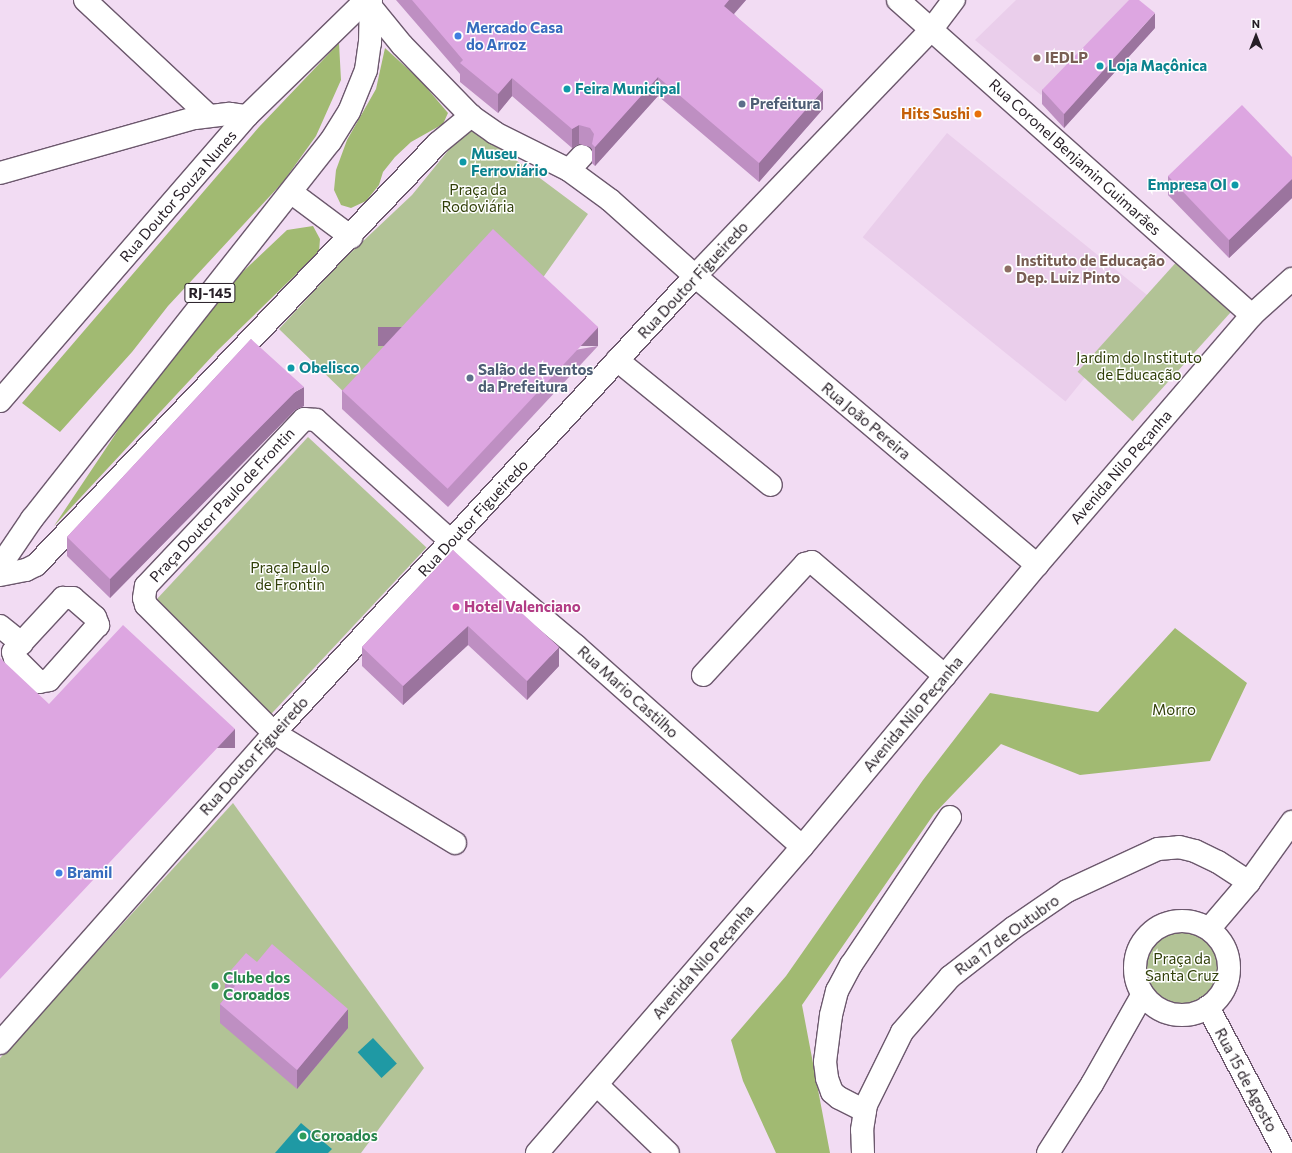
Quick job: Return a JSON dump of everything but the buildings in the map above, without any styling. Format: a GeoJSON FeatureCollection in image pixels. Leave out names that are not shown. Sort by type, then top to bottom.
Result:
{"type":"FeatureCollection","features":[{"type":"Feature","properties":{"kind":"street"},"geometry":{"type":"LineString","coordinates":[[85,0],[208,115]]}},
{"type":"Feature","properties":{"kind":"street","name":"Rua Coronel Benjamin Guimarães"},"geometry":{"type":"LineString","coordinates":[[898,0],[1252,315]]}},
{"type":"Feature","properties":{"kind":"street","name":"Rua Doutor Figueiredo"},"geometry":{"type":"LineString","coordinates":[[0,1043],[274,733],[695,276],[931,30],[954,0]]}},
{"type":"Feature","properties":{"kind":"street","name":"Rua Doutor Souza Nunes"},"geometry":{"type":"LineString","coordinates":[[0,401],[247,116],[370,2]]}},
{"type":"Feature","properties":{"kind":"street","name":"Rua João Pereira"},"geometry":{"type":"LineString","coordinates":[[370,2],[402,45],[471,116],[495,133],[576,163],[610,200],[695,276],[1037,565]]}},
{"type":"Feature","properties":{"kind":"street","name":"RJ-145"},"geometry":{"type":"LineString","coordinates":[[0,566],[32,519],[243,251],[292,193],[349,112],[366,70],[370,43],[370,2]]}},
{"type":"Feature","properties":{"kind":"street"},"geometry":{"type":"LineString","coordinates":[[0,173],[208,115],[247,116]]}},
{"type":"Feature","properties":{"kind":"street"},"geometry":{"type":"LineString","coordinates":[[0,574],[26,570],[36,565],[268,319],[351,237],[438,143],[471,116]]}},
{"type":"Feature","properties":{"kind":"street"},"geometry":{"type":"LineString","coordinates":[[292,193],[351,237]]}},
{"type":"Feature","properties":{"kind":"street","name":"Avenida Nilo Peçanha"},"geometry":{"type":"LineString","coordinates":[[536,1153],[802,847],[1037,565],[1252,315],[1292,280]]}},
{"type":"Feature","properties":{"kind":"street"},"geometry":{"type":"LineString","coordinates":[[618,360],[771,485]]}},
{"type":"Feature","properties":{"kind":"street","name":"Praça Doutor Paulo de Frontin"},"geometry":{"type":"LineString","coordinates":[[274,733],[146,605],[144,598],[146,586],[304,419],[316,420],[451,541]]}},
{"type":"Feature","properties":{"kind":"street","name":"Rua Mario Castilho"},"geometry":{"type":"LineString","coordinates":[[451,541],[576,646],[802,847]]}},
{"type":"Feature","properties":{"kind":"street"},"geometry":{"type":"LineString","coordinates":[[703,675],[805,564],[812,562],[945,676]]}},
{"type":"Feature","properties":{"kind":"street"},"geometry":{"type":"LineString","coordinates":[[0,626],[22,644]]}},
{"type":"Feature","properties":{"kind":"street"},"geometry":{"type":"LineString","coordinates":[[274,733],[455,843]]}},
{"type":"Feature","properties":{"kind":"street"},"geometry":{"type":"LineString","coordinates":[[865,1112],[839,1098],[832,1092],[827,1078],[825,1062],[831,1015],[837,991],[851,965],[950,817]]}},
{"type":"Feature","properties":{"kind":"street"},"geometry":{"type":"LineString","coordinates":[[1209,929],[1249,882],[1292,822]]}},
{"type":"Feature","properties":{"kind":"street","name":"Rua 17 de Outubro"},"geometry":{"type":"LineString","coordinates":[[862,1153],[865,1112],[874,1086],[902,1032],[950,977],[1067,891],[1158,849],[1179,847],[1195,851],[1218,862],[1249,882]]}},
{"type":"Feature","properties":{"kind":"street"},"geometry":{"type":"LineString","coordinates":[[1185,921],[1209,929],[1219,938],[1229,962],[1225,988],[1208,1007],[1185,1014],[1173,1014],[1151,1003],[1143,994],[1138,982],[1137,957],[1150,934],[1160,927],[1185,921]]}},
{"type":"Feature","properties":{"kind":"street"},"geometry":{"type":"LineString","coordinates":[[1048,1153],[1092,1084],[1143,994]]}},
{"type":"Feature","properties":{"kind":"street","name":"Rua 15 de Agosto"},"geometry":{"type":"LineString","coordinates":[[1208,1007],[1285,1153]]}},
{"type":"Feature","properties":{"kind":"street"},"geometry":{"type":"LineString","coordinates":[[597,1084],[668,1153]]}},
{"type":"Feature","properties":{"kind":"shaded area","name":"IEDLP"},"geometry":{"type":"Polygon","coordinates":[[[1016,0],[1134,0],[1041,95],[975,40],[1016,0]]]}},
{"type":"Feature","properties":{"kind":"shaded area","name":"Instituto de Educação Dep. Luiz Pinto"},"geometry":{"type":"Polygon","coordinates":[[[947,133],[1150,297],[1066,401],[863,237],[947,133]]]}},
{"type":"Feature","properties":{"kind":"green space"},"geometry":{"type":"Polygon","coordinates":[[[339,43],[341,80],[316,136],[283,182],[168,306],[132,352],[60,432],[22,403],[259,127],[339,43]]]}},
{"type":"Feature","properties":{"kind":"green space"},"geometry":{"type":"Polygon","coordinates":[[[385,48],[420,80],[448,113],[443,124],[411,142],[395,157],[383,172],[379,185],[366,201],[351,208],[341,205],[334,190],[336,170],[347,140],[376,89],[385,48]]]}},
{"type":"Feature","properties":{"kind":"green space","name":"Praça da Rodoviária"},"geometry":{"type":"Polygon","coordinates":[[[469,125],[588,214],[537,286],[352,400],[279,329],[342,261],[412,195],[469,125]]]}},
{"type":"Feature","properties":{"kind":"green space"},"geometry":{"type":"Polygon","coordinates":[[[313,226],[320,239],[319,252],[217,351],[54,526],[159,369],[232,282],[287,230],[313,226]]]}},
{"type":"Feature","properties":{"kind":"green space","name":"Jardim do Instituto de Educação"},"geometry":{"type":"Polygon","coordinates":[[[1180,258],[1235,308],[1133,421],[1078,372],[1180,258]]]}},
{"type":"Feature","properties":{"kind":"green space","name":"Praça Paulo de Frontin"},"geometry":{"type":"Polygon","coordinates":[[[308,437],[426,547],[271,714],[153,604],[308,437]]]}},
{"type":"Feature","properties":{"kind":"green space","name":"Morro"},"geometry":{"type":"Polygon","coordinates":[[[1175,628],[1247,683],[1210,761],[1080,775],[1001,744],[934,814],[802,1005],[830,1153],[776,1153],[743,1081],[731,1040],[786,976],[923,780],[990,693],[1098,712],[1175,628]]]}},
{"type":"Feature","properties":{"kind":"green space","name":"Clube dos Coroados"},"geometry":{"type":"Polygon","coordinates":[[[233,803],[424,1068],[361,1153],[0,1153],[0,1058],[233,803]]]}},
{"type":"Feature","properties":{"kind":"green space","name":"Praça da Santa Cruz"},"geometry":{"type":"Polygon","coordinates":[[[1182,922],[1199,926],[1214,935],[1223,950],[1227,967],[1223,984],[1214,999],[1199,1008],[1182,1012],[1165,1008],[1150,999],[1141,984],[1137,967],[1141,950],[1150,935],[1165,926],[1182,922]]]}},
{"type":"Feature","properties":{"kind":"water"},"geometry":{"type":"Polygon","coordinates":[[[373,1038],[397,1064],[382,1078],[358,1052],[373,1038]]]}},
{"type":"Feature","properties":{"kind":"water","name":"Coroados"},"geometry":{"type":"Polygon","coordinates":[[[301,1123],[332,1149],[328,1153],[275,1153],[301,1123]]]}},
{"type":"Feature","properties":{"kind":"place","name":"Mercado Casa do Arroz"},"geometry":{"type":"Point","coordinates":[458,36]}},
{"type":"Feature","properties":{"kind":"place","name":"IEDLP"},"geometry":{"type":"Point","coordinates":[1037,58]}},
{"type":"Feature","properties":{"kind":"place","name":"Loja Maçônica"},"geometry":{"type":"Point","coordinates":[1100,66]}},
{"type":"Feature","properties":{"kind":"place","name":"Feira Municipal"},"geometry":{"type":"Point","coordinates":[567,89]}},
{"type":"Feature","properties":{"kind":"place","name":"Prefeitura"},"geometry":{"type":"Point","coordinates":[742,104]}},
{"type":"Feature","properties":{"kind":"place","name":"Hits Sushi"},"geometry":{"type":"Point","coordinates":[978,114]}},
{"type":"Feature","properties":{"kind":"place","name":"Museu Ferroviário"},"geometry":{"type":"Point","coordinates":[463,162]}},
{"type":"Feature","properties":{"kind":"place","name":"Empresa OI"},"geometry":{"type":"Point","coordinates":[1235,185]}},
{"type":"Feature","properties":{"kind":"place","name":"Instituto de Educação Dep. Luiz Pinto"},"geometry":{"type":"Point","coordinates":[1008,269]}},
{"type":"Feature","properties":{"kind":"place","name":"Obelisco"},"geometry":{"type":"Point","coordinates":[291,368]}},
{"type":"Feature","properties":{"kind":"place","name":"Salão de Eventos da Prefeitura"},"geometry":{"type":"Point","coordinates":[470,378]}},
{"type":"Feature","properties":{"kind":"place","name":"Hotel Valenciano"},"geometry":{"type":"Point","coordinates":[456,607]}},
{"type":"Feature","properties":{"kind":"place","name":"Bramil"},"geometry":{"type":"Point","coordinates":[59,873]}},
{"type":"Feature","properties":{"kind":"place","name":"Clube dos Coroados"},"geometry":{"type":"Point","coordinates":[215,986]}},
{"type":"Feature","properties":{"kind":"place","name":"Coroados"},"geometry":{"type":"Point","coordinates":[303,1136]}}]}
